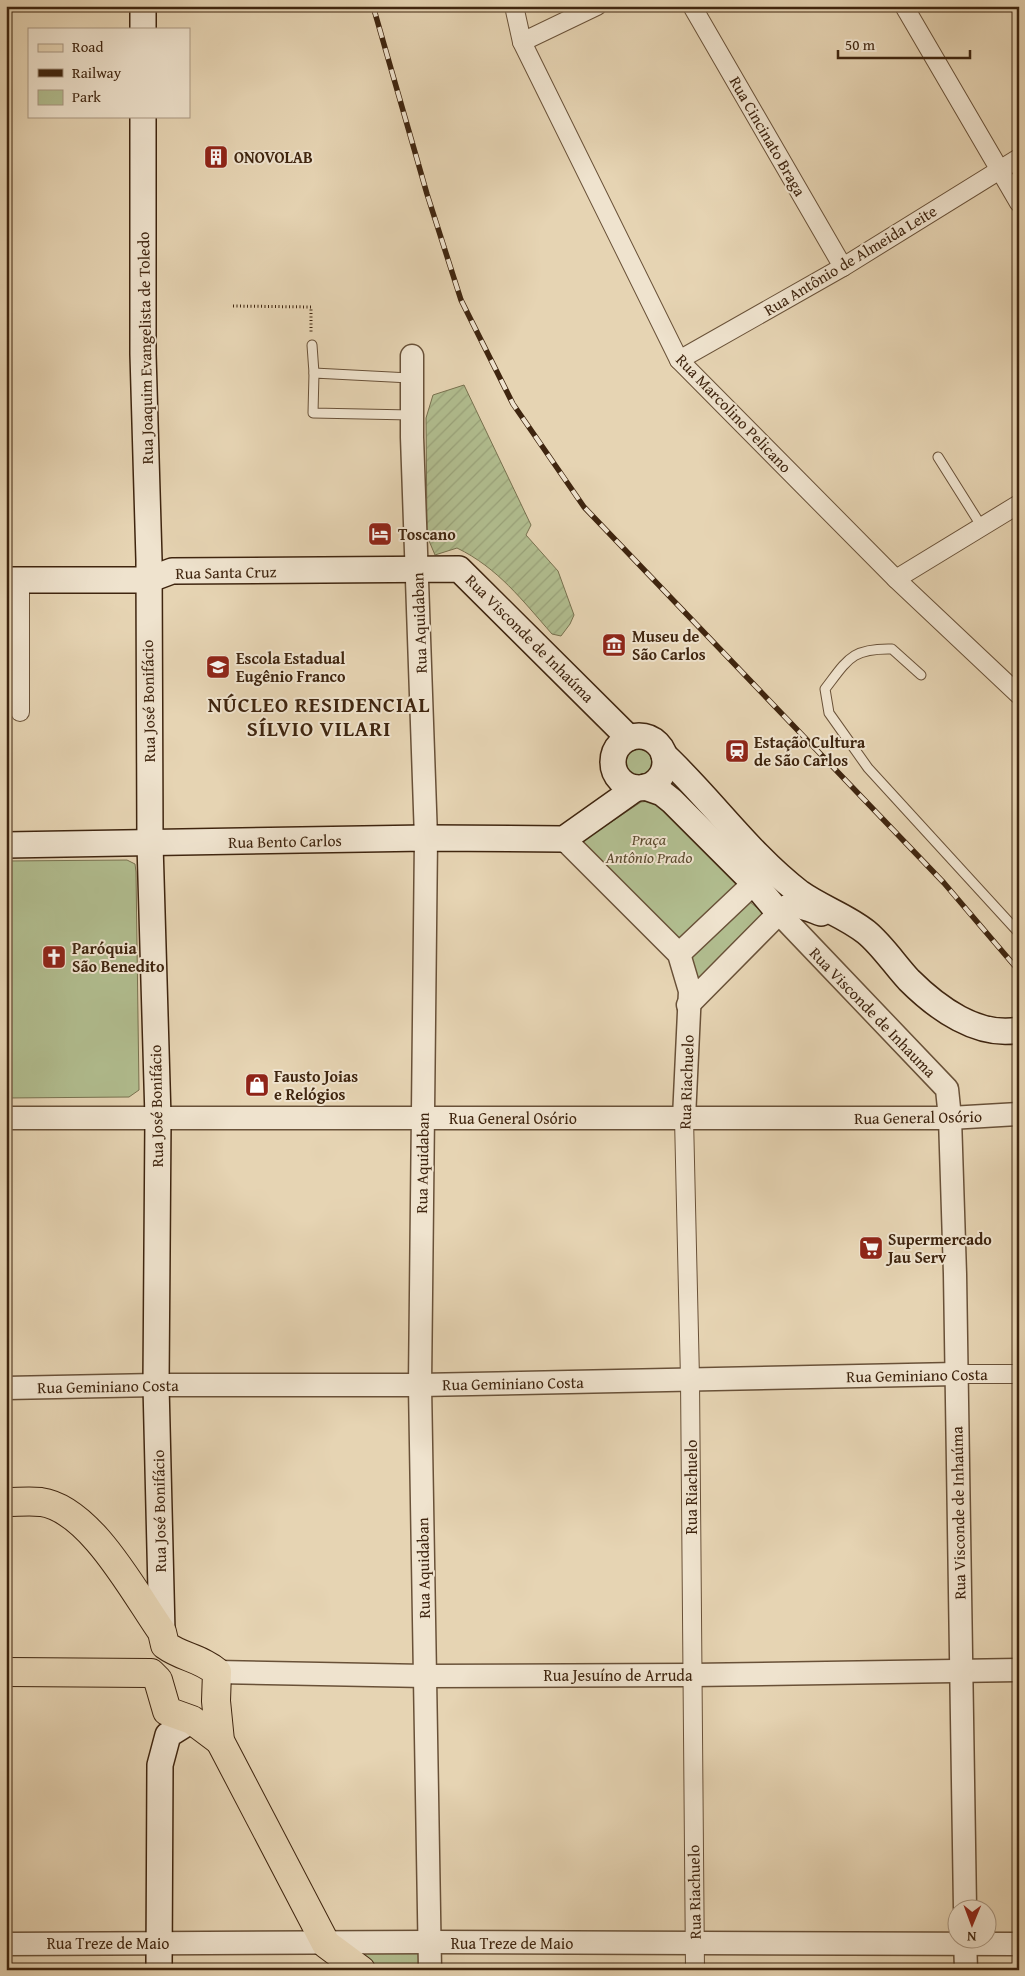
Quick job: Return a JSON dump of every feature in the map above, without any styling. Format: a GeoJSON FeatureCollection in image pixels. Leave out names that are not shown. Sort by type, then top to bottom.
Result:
{"type":"FeatureCollection","features":[{"type":"Feature","properties":{"kind":"main road"},"geometry":{"type":"LineString","coordinates":[[143,6],[143,28]]}},
{"type":"Feature","properties":{"kind":"main road","name":"Rua Joaquim Evangelista de Toledo"},"geometry":{"type":"LineString","coordinates":[[143,118],[143,354],[148,580]]}},
{"type":"Feature","properties":{"kind":"main road","name":"Rua Santa Cruz"},"geometry":{"type":"LineString","coordinates":[[13,580],[148,580],[172,571],[417,569]]}},
{"type":"Feature","properties":{"kind":"main road","name":"Rua Visconde de Inhaúma"},"geometry":{"type":"LineString","coordinates":[[417,569],[460,569],[630,738]]}},
{"type":"Feature","properties":{"kind":"main road","name":"Rua José Bonifácio"},"geometry":{"type":"LineString","coordinates":[[148,580],[150,844],[158,1118],[156,1385],[162,1632]]}},
{"type":"Feature","properties":{"kind":"main road"},"geometry":{"type":"LineString","coordinates":[[858,927],[799,905],[785,907],[779,913],[754,883],[672,801],[662,793],[620,781],[613,766],[616,749],[630,738],[638,736],[654,742],[664,756],[687,777],[761,858],[800,893],[858,927],[910,981],[933,1001],[974,1026],[1014,1034]]}},
{"type":"Feature","properties":{"kind":"main road"},"geometry":{"type":"LineString","coordinates":[[564,839],[641,788],[652,784],[663,772],[664,756]]}},
{"type":"Feature","properties":{"kind":"main road","name":"Rua Bento Carlos"},"geometry":{"type":"LineString","coordinates":[[6,845],[426,838],[564,839]]}},
{"type":"Feature","properties":{"kind":"main road"},"geometry":{"type":"LineString","coordinates":[[6,1502],[42,1502],[74,1516],[93,1532],[162,1632],[165,1645],[178,1654],[204,1661],[217,1672],[216,1701],[220,1741],[326,1944],[360,1970]]}},
{"type":"Feature","properties":{"kind":"main road"},"geometry":{"type":"LineString","coordinates":[[6,1672],[151,1673],[158,1680],[167,1711],[192,1720],[220,1741]]}},
{"type":"Feature","properties":{"kind":"main road"},"geometry":{"type":"LineString","coordinates":[[160,1970],[160,1765],[168,1735],[192,1720],[206,1716],[212,1711],[216,1701]]}},
{"type":"Feature","properties":{"kind":"street","name":"Rua Marcolino Pelicano"},"geometry":{"type":"LineString","coordinates":[[514,6],[522,42],[679,360],[896,579],[1019,695]]}},
{"type":"Feature","properties":{"kind":"street"},"geometry":{"type":"LineString","coordinates":[[522,42],[597,6]]}},
{"type":"Feature","properties":{"kind":"street","name":"Rua Cincinato Braga"},"geometry":{"type":"LineString","coordinates":[[692,6],[843,267]]}},
{"type":"Feature","properties":{"kind":"street"},"geometry":{"type":"LineString","coordinates":[[904,6],[1019,203]]}},
{"type":"Feature","properties":{"kind":"street","name":"Rua Antônio de Almeida Leite"},"geometry":{"type":"LineString","coordinates":[[679,360],[843,267],[1019,158]]}},
{"type":"Feature","properties":{"kind":"street","name":"Rua Aquidaban"},"geometry":{"type":"LineString","coordinates":[[411,367],[426,838],[420,1385],[428,1942],[430,1970]]}},
{"type":"Feature","properties":{"kind":"street"},"geometry":{"type":"LineString","coordinates":[[896,579],[1019,504]]}},
{"type":"Feature","properties":{"kind":"street"},"geometry":{"type":"LineString","coordinates":[[13,580],[20,712]]}},
{"type":"Feature","properties":{"kind":"street"},"geometry":{"type":"LineString","coordinates":[[564,839],[679,954],[690,991],[688,1005]]}},
{"type":"Feature","properties":{"kind":"street"},"geometry":{"type":"LineString","coordinates":[[679,954],[754,883]]}},
{"type":"Feature","properties":{"kind":"street"},"geometry":{"type":"LineString","coordinates":[[688,1005],[779,913]]}},
{"type":"Feature","properties":{"kind":"street","name":"Rua Visconde de Inhauma"},"geometry":{"type":"LineString","coordinates":[[779,913],[947,1090],[950,1118]]}},
{"type":"Feature","properties":{"kind":"street","name":"Rua Riachuelo"},"geometry":{"type":"LineString","coordinates":[[688,1005],[684,1118],[690,1379],[695,1970]]}},
{"type":"Feature","properties":{"kind":"street","name":"Rua General Osório"},"geometry":{"type":"LineString","coordinates":[[6,1118],[950,1118],[1019,1114]]}},
{"type":"Feature","properties":{"kind":"street","name":"Rua Visconde de Inhaúma"},"geometry":{"type":"LineString","coordinates":[[950,1118],[965,1898]]}},
{"type":"Feature","properties":{"kind":"street","name":"Rua Geminiano Costa"},"geometry":{"type":"LineString","coordinates":[[6,1388],[156,1385],[420,1385],[1019,1374]]}},
{"type":"Feature","properties":{"kind":"street","name":"Rua Jesuíno de Arruda"},"geometry":{"type":"LineString","coordinates":[[217,1672],[425,1676],[692,1675],[1019,1670]]}},
{"type":"Feature","properties":{"kind":"street","name":"Rua Treze de Maio"},"geometry":{"type":"LineString","coordinates":[[6,1944],[948,1942]]}},
{"type":"Feature","properties":{"kind":"street","name":"Rua Treze de Maio"},"geometry":{"type":"LineString","coordinates":[[998,1943],[1019,1944]]}},
{"type":"Feature","properties":{"kind":"street"},"geometry":{"type":"LineString","coordinates":[[965,1948],[966,1970]]}},
{"type":"Feature","properties":{"kind":"lane"},"geometry":{"type":"LineString","coordinates":[[312,345],[314,373],[313,413],[412,415]]}},
{"type":"Feature","properties":{"kind":"lane"},"geometry":{"type":"LineString","coordinates":[[314,373],[411,367]]}},
{"type":"Feature","properties":{"kind":"lane"},"geometry":{"type":"LineString","coordinates":[[938,457],[982,527]]}},
{"type":"Feature","properties":{"kind":"lane"},"geometry":{"type":"LineString","coordinates":[[921,674],[892,649],[871,648],[858,653],[847,660],[825,689],[829,713],[868,768],[1019,933]]}},
{"type":"Feature","properties":{"kind":"path"},"geometry":{"type":"LineString","coordinates":[[233,306],[311,307],[312,345]]}},
{"type":"Feature","properties":{"kind":"green space"},"geometry":{"type":"Polygon","coordinates":[[[464,385],[531,525],[526,535],[558,571],[574,615],[561,636],[552,634],[520,597],[485,565],[457,548],[435,555],[427,536],[426,418],[433,395],[464,385]]]}},
{"type":"Feature","properties":{"kind":"green space"},"geometry":{"type":"Polygon","coordinates":[[[639,749],[649,753],[653,763],[649,773],[639,777],[629,773],[625,763],[629,753],[639,749]]]}},
{"type":"Feature","properties":{"kind":"green space","name":"Praça Antônio Prado"},"geometry":{"type":"Polygon","coordinates":[[[649,801],[660,804],[740,881],[678,941],[676,936],[583,841],[641,802],[649,801]]]}},
{"type":"Feature","properties":{"kind":"green space"},"geometry":{"type":"Polygon","coordinates":[[[127,860],[135,864],[136,872],[139,1090],[129,1097],[6,1098],[6,861],[127,860]]]}},
{"type":"Feature","properties":{"kind":"green space"},"geometry":{"type":"Polygon","coordinates":[[[750,902],[768,917],[695,991],[690,959],[750,902]]]}},
{"type":"Feature","properties":{"kind":"green space"},"geometry":{"type":"Polygon","coordinates":[[[428,1942],[430,1970],[361,1970],[326,1944],[428,1942]]]}},
{"type":"Feature","properties":{"kind":"railway"},"geometry":{"type":"LineString","coordinates":[[373,6],[427,194],[461,300],[513,404],[584,507],[944,883],[1019,971]]}},
{"type":"Feature","properties":{"kind":"place","name":"ONOVOLAB"},"geometry":{"type":"Point","coordinates":[216,157]}},
{"type":"Feature","properties":{"kind":"place","name":"Toscano"},"geometry":{"type":"Point","coordinates":[380,534]}},
{"type":"Feature","properties":{"kind":"place","name":"Museu de São Carlos"},"geometry":{"type":"Point","coordinates":[614,645]}},
{"type":"Feature","properties":{"kind":"place","name":"Escola Estadual Eugênio Franco"},"geometry":{"type":"Point","coordinates":[218,667]}},
{"type":"Feature","properties":{"kind":"place","name":"Estação Cultura de São Carlos"},"geometry":{"type":"Point","coordinates":[737,751]}},
{"type":"Feature","properties":{"kind":"place","name":"Paróquia São Benedito"},"geometry":{"type":"Point","coordinates":[54,957]}},
{"type":"Feature","properties":{"kind":"place","name":"Fausto Joias e Relógios"},"geometry":{"type":"Point","coordinates":[257,1085]}},
{"type":"Feature","properties":{"kind":"place","name":"Supermercado Jau Serv"},"geometry":{"type":"Point","coordinates":[871,1248]}},
{"type":"Feature","properties":{"kind":"district","name":"NÚCLEO RESIDENCIAL SÍLVIO VILARI"},"geometry":{"type":"Point","coordinates":[319,716]}}]}
